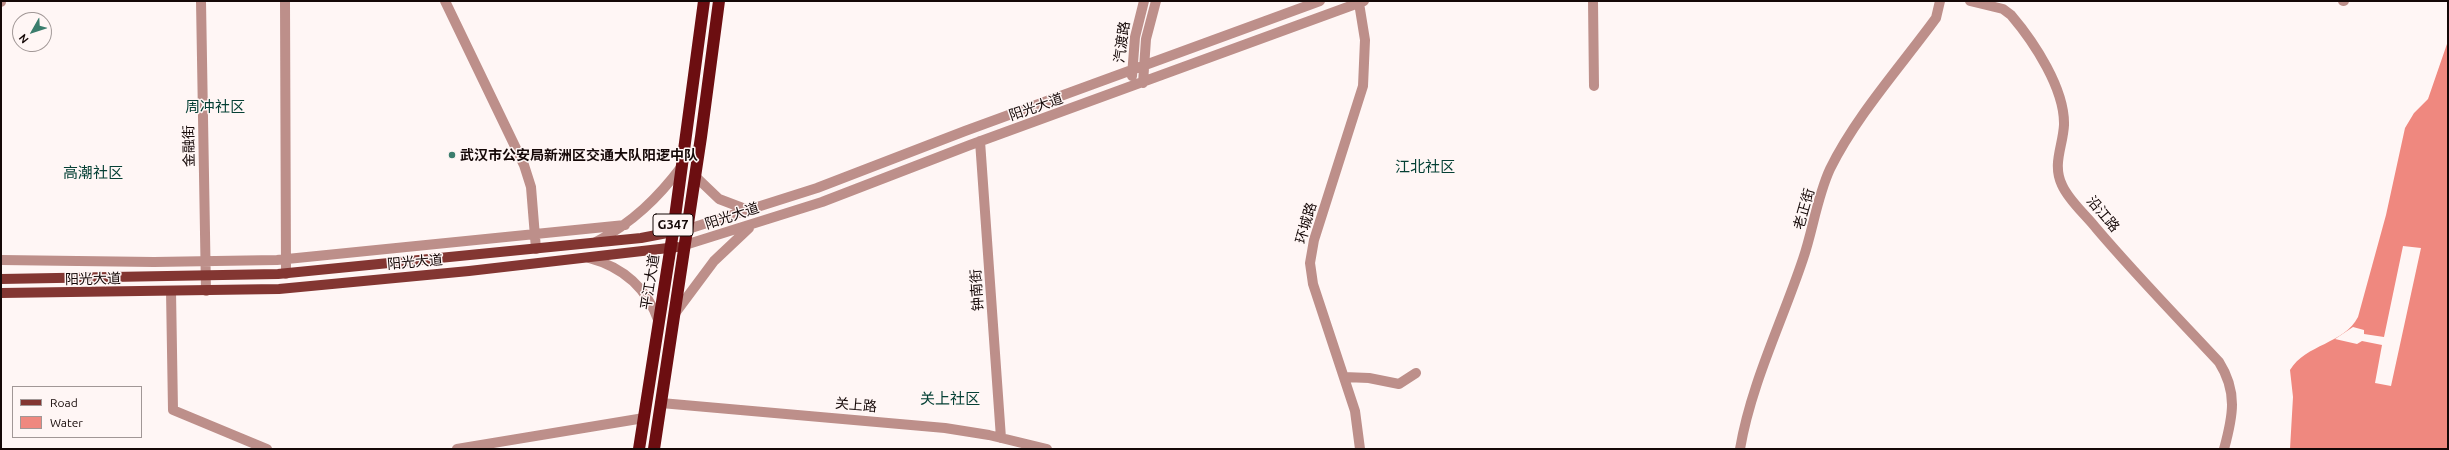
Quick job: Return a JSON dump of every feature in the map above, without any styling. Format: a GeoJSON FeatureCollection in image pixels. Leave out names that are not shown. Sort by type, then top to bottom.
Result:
{"type":"FeatureCollection","features":[{"type":"Feature","properties":{"kind":"highway","name":"平江大道"},"geometry":{"type":"LineString","coordinates":[[639,449],[670,249],[704,1]]}},
{"type":"Feature","properties":{"kind":"highway","name":"平江大道"},"geometry":{"type":"LineString","coordinates":[[654,449],[696,177],[719,1]]}},
{"type":"Feature","properties":{"kind":"main road","name":"阳光大道"},"geometry":{"type":"LineString","coordinates":[[1,278],[286,274],[595,243],[672,233],[688,229]]}},
{"type":"Feature","properties":{"kind":"main road","name":"阳光大道"},"geometry":{"type":"LineString","coordinates":[[1,293],[279,289],[589,258],[670,249],[686,245]]}},
{"type":"Feature","properties":{"kind":"street","name":"金融街"},"geometry":{"type":"LineString","coordinates":[[201,1],[206,291]]}},
{"type":"Feature","properties":{"kind":"street"},"geometry":{"type":"LineString","coordinates":[[285,1],[286,274]]}},
{"type":"Feature","properties":{"kind":"street"},"geometry":{"type":"LineString","coordinates":[[445,1],[524,165],[531,187],[536,249]]}},
{"type":"Feature","properties":{"kind":"street","name":"汽渡路"},"geometry":{"type":"LineString","coordinates":[[1131,87],[1135,37],[1144,1]]}},
{"type":"Feature","properties":{"kind":"street","name":"汽渡路"},"geometry":{"type":"LineString","coordinates":[[1143,83],[1146,39],[1156,1]]}},
{"type":"Feature","properties":{"kind":"street","name":"阳光大道"},"geometry":{"type":"LineString","coordinates":[[688,229],[817,188],[965,130],[1132,71],[1320,1]]}},
{"type":"Feature","properties":{"kind":"street"},"geometry":{"type":"LineString","coordinates":[[1593,1],[1594,86]]}},
{"type":"Feature","properties":{"kind":"street","name":"老正街"},"geometry":{"type":"LineString","coordinates":[[1740,449],[1750,406],[1804,258],[1830,171],[1852,133],[1936,18],[1940,1]]}},
{"type":"Feature","properties":{"kind":"street","name":"沿江路"},"geometry":{"type":"LineString","coordinates":[[1970,1],[2003,9],[2011,15],[2054,80],[2061,99],[2064,124],[2057,159],[2058,172],[2067,193],[2113,248],[2219,362],[2226,374],[2231,388],[2232,404],[2224,449]]}},
{"type":"Feature","properties":{"kind":"street","name":"阳光大道"},"geometry":{"type":"LineString","coordinates":[[686,245],[822,202],[980,141],[1143,83],[1362,2]]}},
{"type":"Feature","properties":{"kind":"street","name":"环城路"},"geometry":{"type":"LineString","coordinates":[[1360,449],[1355,412],[1313,284],[1310,263],[1314,240],[1363,86],[1365,40],[1362,2]]}},
{"type":"Feature","properties":{"kind":"street","name":"钟南街"},"geometry":{"type":"LineString","coordinates":[[980,141],[1001,438]]}},
{"type":"Feature","properties":{"kind":"street"},"geometry":{"type":"LineString","coordinates":[[595,243],[625,225],[660,193],[682,166]]}},
{"type":"Feature","properties":{"kind":"street"},"geometry":{"type":"LineString","coordinates":[[696,177],[719,199],[748,210]]}},
{"type":"Feature","properties":{"kind":"street"},"geometry":{"type":"LineString","coordinates":[[675,313],[692,287],[714,260],[754,224]]}},
{"type":"Feature","properties":{"kind":"street"},"geometry":{"type":"LineString","coordinates":[[1,260],[205,262],[286,260],[625,225]]}},
{"type":"Feature","properties":{"kind":"street"},"geometry":{"type":"LineString","coordinates":[[589,258],[612,266],[632,279],[648,299],[659,322]]}},
{"type":"Feature","properties":{"kind":"street"},"geometry":{"type":"LineString","coordinates":[[171,291],[173,410],[267,449]]}},
{"type":"Feature","properties":{"kind":"street"},"geometry":{"type":"LineString","coordinates":[[1344,377],[1369,378],[1399,384],[1416,373]]}},
{"type":"Feature","properties":{"kind":"street","name":"关上路"},"geometry":{"type":"LineString","coordinates":[[661,403],[861,419],[945,428],[1001,438],[1047,449]]}},
{"type":"Feature","properties":{"kind":"street"},"geometry":{"type":"LineString","coordinates":[[457,449],[644,418]]}},
{"type":"Feature","properties":{"kind":"water"},"geometry":{"type":"Polygon","coordinates":[[[2448,41],[2448,449],[2290,449],[2293,397],[2290,370],[2297,361],[2305,355],[2344,333],[2352,326],[2358,317],[2386,215],[2405,128],[2414,113],[2428,99],[2448,41]]]}},
{"type":"Feature","properties":{"kind":"pier"},"geometry":{"type":"Polygon","coordinates":[[[2403,246],[2421,248],[2391,386],[2375,383],[2382,345],[2362,341],[2357,344],[2335,339],[2353,327],[2364,330],[2364,334],[2384,337],[2403,246]]]}},
{"type":"Feature","properties":{"kind":"place","name":"武汉市公安局新洲区交通大队阳逻中队"},"geometry":{"type":"Point","coordinates":[452,155]}},
{"type":"Feature","properties":{"kind":"district","name":"周冲社区"},"geometry":{"type":"Point","coordinates":[215,107]}},
{"type":"Feature","properties":{"kind":"district","name":"江北社区"},"geometry":{"type":"Point","coordinates":[1425,167]}},
{"type":"Feature","properties":{"kind":"district","name":"高潮社区"},"geometry":{"type":"Point","coordinates":[93,173]}},
{"type":"Feature","properties":{"kind":"district","name":"关上社区"},"geometry":{"type":"Point","coordinates":[950,399]}}]}
